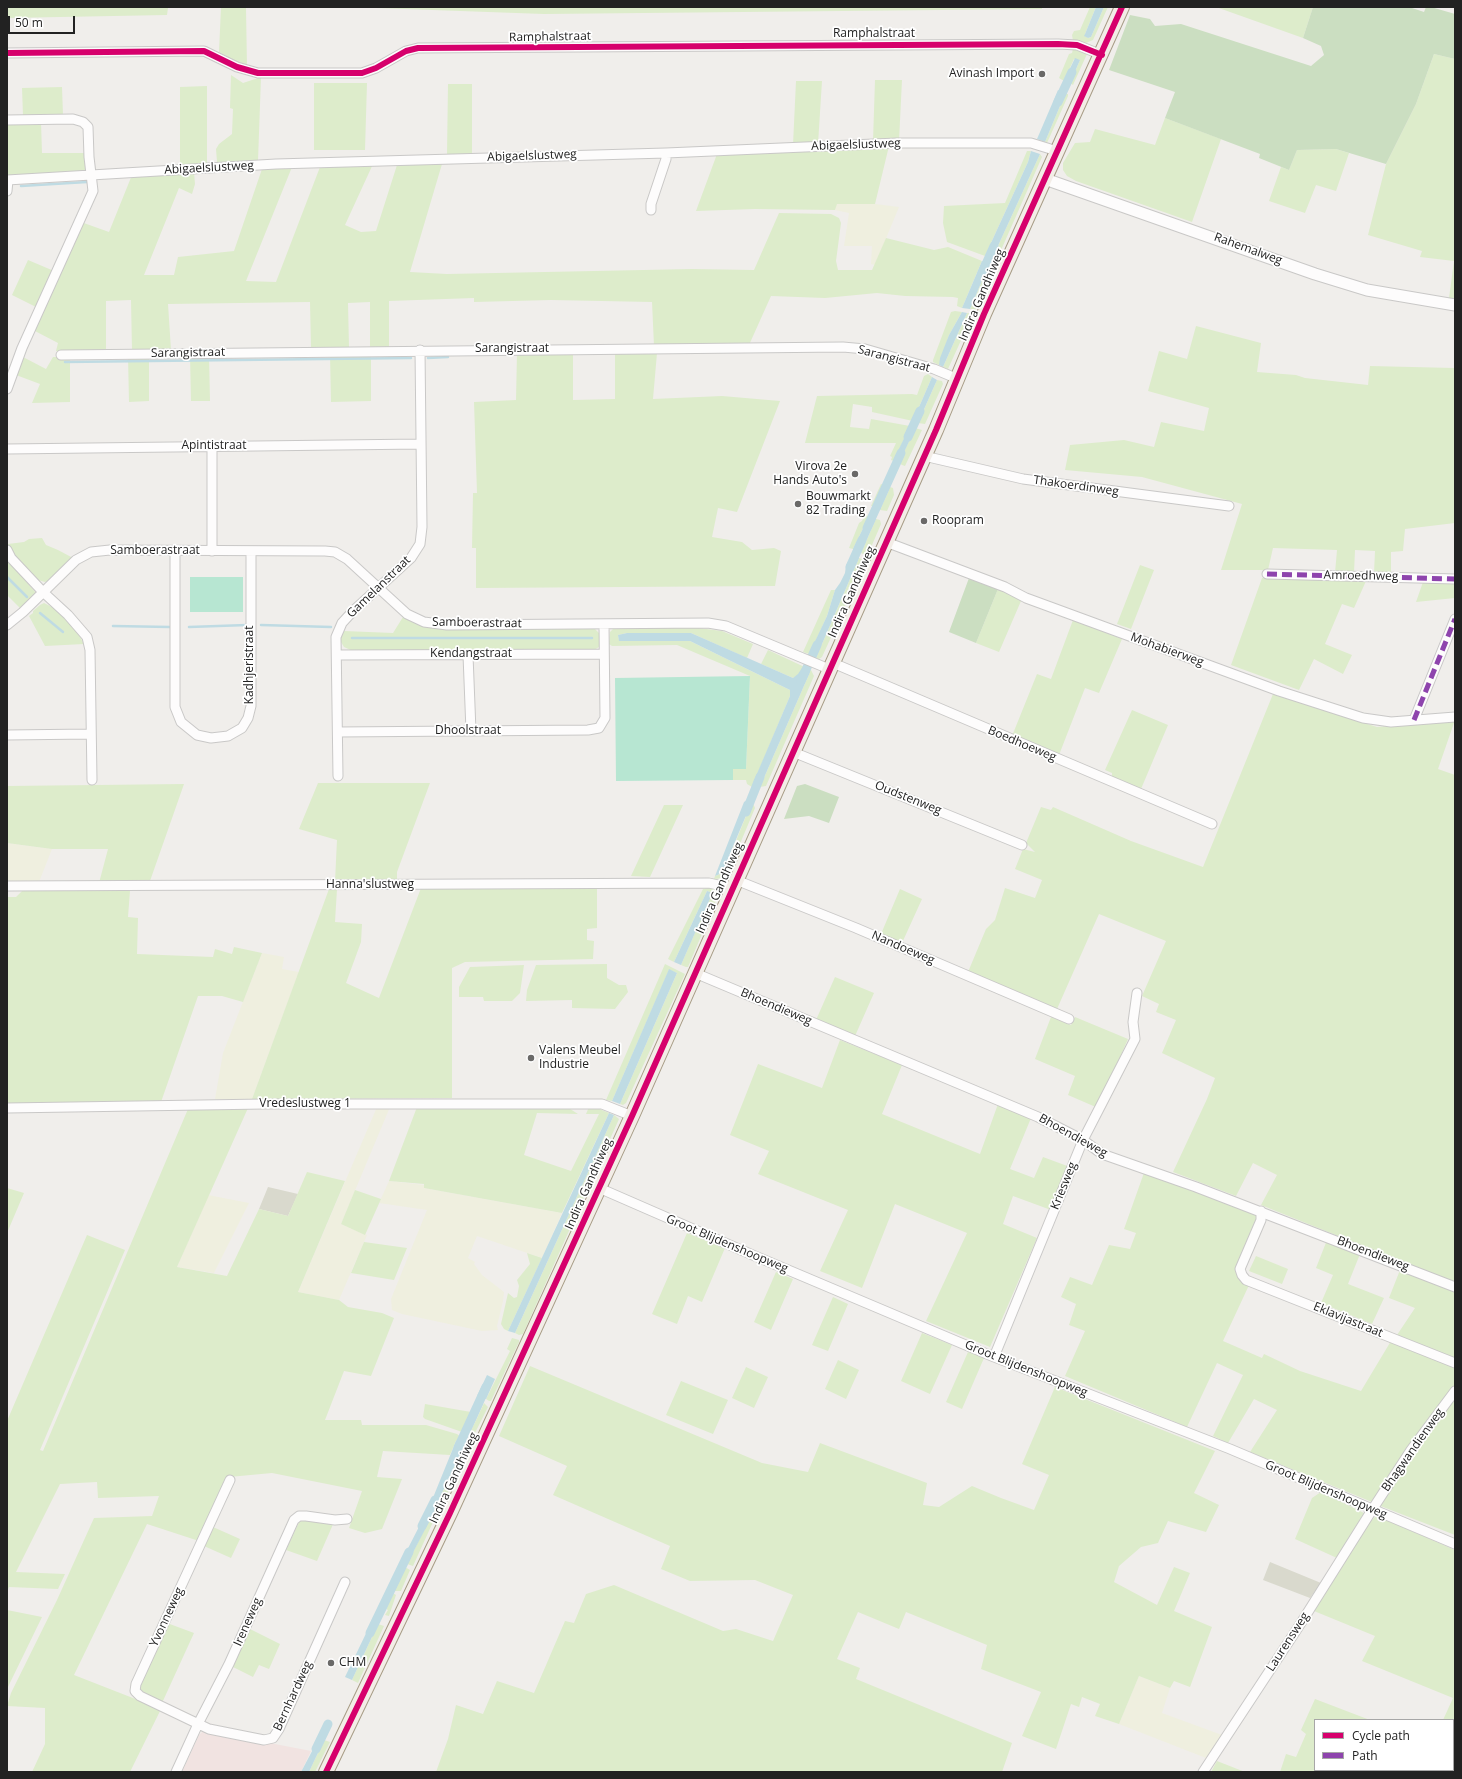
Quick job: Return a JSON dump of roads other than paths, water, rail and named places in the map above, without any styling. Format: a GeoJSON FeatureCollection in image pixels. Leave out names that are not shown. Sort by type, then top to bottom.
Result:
{"type":"FeatureCollection","features":[{"type":"Feature","properties":{"kind":"main road","name":"Indira Gandhiweg"},"geometry":{"type":"LineString","coordinates":[[326,1772],[457,1499],[599,1188],[627,1114],[695,973],[793,752],[828,666],[924,456],[954,377],[1102,55],[1122,7]]}},
{"type":"Feature","properties":{"kind":"street","name":"Ramphalstraat"},"geometry":{"type":"LineString","coordinates":[[7,53],[204,51],[242,69],[258,73],[362,73],[376,68],[406,51],[418,48],[1058,44],[1077,45],[1102,55]]}},
{"type":"Feature","properties":{"kind":"street"},"geometry":{"type":"LineString","coordinates":[[7,120],[73,119],[83,122],[88,127],[89,157],[93,191],[22,348],[7,389]]}},
{"type":"Feature","properties":{"kind":"street","name":"Abigaelslustweg"},"geometry":{"type":"LineString","coordinates":[[7,180],[276,164],[897,143],[1011,142],[1038,144],[1057,151]]}},
{"type":"Feature","properties":{"kind":"street"},"geometry":{"type":"LineString","coordinates":[[651,210],[651,204],[666,159],[666,152]]}},
{"type":"Feature","properties":{"kind":"street","name":"Rahemalweg"},"geometry":{"type":"LineString","coordinates":[[1045,179],[1360,288],[1455,305]]}},
{"type":"Feature","properties":{"kind":"street"},"geometry":{"type":"LineString","coordinates":[[7,180],[7,191]]}},
{"type":"Feature","properties":{"kind":"street","name":"Sarangistraat"},"geometry":{"type":"LineString","coordinates":[[61,355],[420,350],[843,347],[865,349],[934,369],[954,377]]}},
{"type":"Feature","properties":{"kind":"street","name":"Gamelanstraat"},"geometry":{"type":"LineString","coordinates":[[338,776],[336,638],[342,623],[411,558],[420,544],[422,528],[420,350]]}},
{"type":"Feature","properties":{"kind":"street","name":"Apintistraat"},"geometry":{"type":"LineString","coordinates":[[7,449],[421,444]]}},
{"type":"Feature","properties":{"kind":"street"},"geometry":{"type":"LineString","coordinates":[[212,446],[212,551]]}},
{"type":"Feature","properties":{"kind":"street","name":"Thakoerdinweg"},"geometry":{"type":"LineString","coordinates":[[924,456],[1023,479],[1229,506]]}},
{"type":"Feature","properties":{"kind":"street","name":"Mohabierweg"},"geometry":{"type":"LineString","coordinates":[[886,542],[1005,587],[1026,598],[1279,691],[1376,721],[1391,722],[1455,717]]}},
{"type":"Feature","properties":{"kind":"street"},"geometry":{"type":"LineString","coordinates":[[7,550],[11,558],[87,637],[90,650],[92,780]]}},
{"type":"Feature","properties":{"kind":"street","name":"Samboerastraat"},"geometry":{"type":"LineString","coordinates":[[7,625],[23,612],[76,560],[91,552],[110,550],[325,550],[335,552],[347,559],[407,614],[424,622],[447,625],[708,623],[726,626],[802,659]]}},
{"type":"Feature","properties":{"kind":"street","name":"Kadhjeristraat"},"geometry":{"type":"LineString","coordinates":[[175,550],[174,707],[181,722],[197,735],[212,738],[228,736],[242,728],[248,718],[251,706],[251,551]]}},
{"type":"Feature","properties":{"kind":"street","name":"Amroedhweg"},"geometry":{"type":"LineString","coordinates":[[1267,574],[1455,579]]}},
{"type":"Feature","properties":{"kind":"street"},"geometry":{"type":"LineString","coordinates":[[1414,720],[1455,619]]}},
{"type":"Feature","properties":{"kind":"street"},"geometry":{"type":"LineString","coordinates":[[604,624],[604,654]]}},
{"type":"Feature","properties":{"kind":"street","name":"Kendangstraat"},"geometry":{"type":"LineString","coordinates":[[337,655],[604,654]]}},
{"type":"Feature","properties":{"kind":"street","name":"Dhoolstraat"},"geometry":{"type":"LineString","coordinates":[[338,732],[588,730],[599,728],[605,718],[604,654]]}},
{"type":"Feature","properties":{"kind":"street"},"geometry":{"type":"LineString","coordinates":[[468,655],[471,731]]}},
{"type":"Feature","properties":{"kind":"street","name":"Boedhoeweg"},"geometry":{"type":"LineString","coordinates":[[802,659],[828,666],[1212,824]]}},
{"type":"Feature","properties":{"kind":"street"},"geometry":{"type":"LineString","coordinates":[[7,735],[91,734]]}},
{"type":"Feature","properties":{"kind":"street","name":"Oudstenweg"},"geometry":{"type":"LineString","coordinates":[[793,752],[1022,845]]}},
{"type":"Feature","properties":{"kind":"street","name":"Hanna'slustweg"},"geometry":{"type":"LineString","coordinates":[[7,886],[734,884]]}},
{"type":"Feature","properties":{"kind":"street","name":"Nandoeweg"},"geometry":{"type":"LineString","coordinates":[[734,884],[863,931],[1069,1019]]}},
{"type":"Feature","properties":{"kind":"street","name":"Bhoendieweg"},"geometry":{"type":"LineString","coordinates":[[695,973],[1038,1117],[1083,1140],[1102,1154],[1156,1172],[1261,1211],[1455,1287]]}},
{"type":"Feature","properties":{"kind":"street","name":"Kriesweg"},"geometry":{"type":"LineString","coordinates":[[994,1357],[1083,1140],[1135,1039],[1133,1022],[1137,993]]}},
{"type":"Feature","properties":{"kind":"street","name":"Vredeslustweg 1"},"geometry":{"type":"LineString","coordinates":[[7,1108],[265,1104],[602,1104],[627,1114]]}},
{"type":"Feature","properties":{"kind":"street","name":"Groot Blijdenshoopweg"},"geometry":{"type":"LineString","coordinates":[[599,1188],[994,1357],[1230,1449],[1455,1544]]}},
{"type":"Feature","properties":{"kind":"street","name":"Eklavijastraat"},"geometry":{"type":"LineString","coordinates":[[1261,1211],[1261,1220],[1240,1269],[1246,1280],[1455,1363]]}},
{"type":"Feature","properties":{"kind":"street","name":"Bhagwandienweg"},"geometry":{"type":"LineString","coordinates":[[1372,1510],[1411,1450],[1455,1391]]}},
{"type":"Feature","properties":{"kind":"street","name":"Yvonneweg"},"geometry":{"type":"LineString","coordinates":[[198,1724],[140,1696],[135,1692],[136,1684],[230,1480]]}},
{"type":"Feature","properties":{"kind":"street","name":"Laurensweg"},"geometry":{"type":"LineString","coordinates":[[1203,1772],[1372,1510]]}},
{"type":"Feature","properties":{"kind":"street","name":"Ireneweg"},"geometry":{"type":"LineString","coordinates":[[176,1772],[198,1724],[229,1664],[294,1520],[299,1516],[335,1520],[347,1519]]}},
{"type":"Feature","properties":{"kind":"street","name":"Bernhardweg"},"geometry":{"type":"LineString","coordinates":[[198,1724],[209,1729],[264,1740],[273,1738],[279,1729],[345,1582]]}},
{"type":"Feature","properties":{"kind":"water"},"geometry":{"type":"Polygon","coordinates":[[[1096,7],[1104,7],[1091,37],[1088,38],[1084,36],[1096,7]]]}},
{"type":"Feature","properties":{"kind":"water"},"geometry":{"type":"Polygon","coordinates":[[[1075,58],[1080,60],[1070,83],[1064,81],[1075,58]]]}},
{"type":"Feature","properties":{"kind":"water"},"geometry":{"type":"Polygon","coordinates":[[[1058,90],[1065,94],[1045,142],[1037,139],[1058,90]]]}},
{"type":"Feature","properties":{"kind":"water"},"geometry":{"type":"Polygon","coordinates":[[[1031,151],[1040,154],[992,259],[985,256],[1028,162],[1031,151]]]}},
{"type":"Feature","properties":{"kind":"water"},"geometry":{"type":"Polygon","coordinates":[[[982,261],[989,264],[970,309],[962,308],[982,261]]]}},
{"type":"Feature","properties":{"kind":"water"},"geometry":{"type":"Polygon","coordinates":[[[962,312],[967,313],[943,367],[939,365],[940,358],[949,335],[962,312]]]}},
{"type":"Feature","properties":{"kind":"water"},"geometry":{"type":"Polygon","coordinates":[[[932,377],[937,380],[918,423],[913,421],[932,377]]]}},
{"type":"Feature","properties":{"kind":"water"},"geometry":{"type":"Polygon","coordinates":[[[910,426],[915,428],[899,463],[894,461],[895,457],[910,426]]]}},
{"type":"Feature","properties":{"kind":"water"},"geometry":{"type":"Polygon","coordinates":[[[882,486],[889,489],[880,510],[873,506],[882,486]]]}},
{"type":"Feature","properties":{"kind":"water"},"geometry":{"type":"Polygon","coordinates":[[[869,516],[876,519],[861,553],[853,549],[869,516]]]}},
{"type":"Feature","properties":{"kind":"water"},"geometry":{"type":"Polygon","coordinates":[[[852,555],[859,558],[816,658],[809,654],[827,616],[835,590],[845,573],[846,565],[852,555]]]}},
{"type":"Feature","properties":{"kind":"water"},"geometry":{"type":"Polygon","coordinates":[[[627,633],[691,633],[793,678],[802,668],[810,672],[760,787],[757,790],[752,787],[753,783],[790,696],[790,690],[690,641],[619,641],[618,635],[627,633]]]}},
{"type":"Feature","properties":{"kind":"water"},"geometry":{"type":"Polygon","coordinates":[[[747,800],[752,801],[722,873],[715,876],[744,802],[747,800]]]}},
{"type":"Feature","properties":{"kind":"water"},"geometry":{"type":"Polygon","coordinates":[[[707,891],[713,893],[681,965],[674,962],[707,891]]]}},
{"type":"Feature","properties":{"kind":"water"},"geometry":{"type":"Polygon","coordinates":[[[669,969],[677,973],[620,1104],[612,1101],[669,969]]]}},
{"type":"Feature","properties":{"kind":"water"},"geometry":{"type":"Polygon","coordinates":[[[609,1113],[614,1115],[515,1333],[508,1331],[609,1113]]]}},
{"type":"Feature","properties":{"kind":"water"},"geometry":{"type":"Polygon","coordinates":[[[487,1375],[495,1379],[486,1399],[477,1396],[487,1375]]]}},
{"type":"Feature","properties":{"kind":"water"},"geometry":{"type":"Polygon","coordinates":[[[478,1402],[483,1404],[469,1435],[462,1432],[475,1403],[478,1402]]]}},
{"type":"Feature","properties":{"kind":"water"},"geometry":{"type":"Polygon","coordinates":[[[461,1437],[468,1440],[433,1512],[428,1510],[456,1441],[461,1437]]]}},
{"type":"Feature","properties":{"kind":"water"},"geometry":{"type":"Polygon","coordinates":[[[425,1515],[430,1518],[430,1520],[407,1564],[401,1562],[425,1515]]]}},
{"type":"Feature","properties":{"kind":"water"},"geometry":{"type":"Polygon","coordinates":[[[399,1565],[405,1567],[394,1591],[388,1589],[399,1565]]]}},
{"type":"Feature","properties":{"kind":"water"},"geometry":{"type":"Polygon","coordinates":[[[387,1591],[393,1593],[386,1609],[379,1607],[387,1591]]]}},
{"type":"Feature","properties":{"kind":"water"},"geometry":{"type":"Polygon","coordinates":[[[372,1621],[378,1624],[352,1680],[345,1677],[372,1621]]]}},
{"type":"Feature","properties":{"kind":"water"},"geometry":{"type":"Polygon","coordinates":[[[319,1738],[324,1740],[309,1772],[301,1772],[319,1738]]]}},
{"type":"Feature","properties":{"kind":"waterway"},"geometry":{"type":"LineString","coordinates":[[1058,102],[1072,72]]}},
{"type":"Feature","properties":{"kind":"waterway"},"geometry":{"type":"LineString","coordinates":[[21,186],[87,182]]}},
{"type":"Feature","properties":{"kind":"waterway"},"geometry":{"type":"LineString","coordinates":[[982,273],[994,246]]}},
{"type":"Feature","properties":{"kind":"waterway"},"geometry":{"type":"LineString","coordinates":[[428,358],[448,357]]}},
{"type":"Feature","properties":{"kind":"waterway"},"geometry":{"type":"LineString","coordinates":[[65,362],[411,358]]}},
{"type":"Feature","properties":{"kind":"waterway"},"geometry":{"type":"LineString","coordinates":[[908,437],[920,411]]}},
{"type":"Feature","properties":{"kind":"waterway"},"geometry":{"type":"LineString","coordinates":[[867,528],[901,453]]}},
{"type":"Feature","properties":{"kind":"waterway"},"geometry":{"type":"LineString","coordinates":[[850,567],[862,540]]}},
{"type":"Feature","properties":{"kind":"waterway"},"geometry":{"type":"LineString","coordinates":[[7,577],[27,597]]}},
{"type":"Feature","properties":{"kind":"waterway"},"geometry":{"type":"LineString","coordinates":[[40,613],[63,632]]}},
{"type":"Feature","properties":{"kind":"waterway"},"geometry":{"type":"LineString","coordinates":[[189,627],[247,625]]}},
{"type":"Feature","properties":{"kind":"waterway"},"geometry":{"type":"LineString","coordinates":[[261,625],[331,627]]}},
{"type":"Feature","properties":{"kind":"waterway"},"geometry":{"type":"LineString","coordinates":[[113,626],[170,627]]}},
{"type":"Feature","properties":{"kind":"waterway"},"geometry":{"type":"LineString","coordinates":[[352,638],[592,638]]}},
{"type":"Feature","properties":{"kind":"waterway"},"geometry":{"type":"LineString","coordinates":[[801,681],[817,645]]}},
{"type":"Feature","properties":{"kind":"waterway"},"geometry":{"type":"LineString","coordinates":[[746,812],[760,777]]}},
{"type":"Feature","properties":{"kind":"waterway"},"geometry":{"type":"LineString","coordinates":[[458,1448],[486,1387]]}},
{"type":"Feature","properties":{"kind":"waterway"},"geometry":{"type":"LineString","coordinates":[[422,1526],[435,1500]]}},
{"type":"Feature","properties":{"kind":"waterway"},"geometry":{"type":"LineString","coordinates":[[370,1633],[409,1552]]}},
{"type":"Feature","properties":{"kind":"waterway"},"geometry":{"type":"LineString","coordinates":[[316,1749],[328,1724]]}},
{"type":"Feature","properties":{"kind":"place","name":"Avinash Import"},"geometry":{"type":"Point","coordinates":[1042,74]}},
{"type":"Feature","properties":{"kind":"place","name":"Virova 2e Hands Auto's"},"geometry":{"type":"Point","coordinates":[855,474]}},
{"type":"Feature","properties":{"kind":"place","name":"Bouwmarkt 82 Trading"},"geometry":{"type":"Point","coordinates":[798,504]}},
{"type":"Feature","properties":{"kind":"place","name":"Roopram"},"geometry":{"type":"Point","coordinates":[924,521]}},
{"type":"Feature","properties":{"kind":"place","name":"Valens Meubel Industrie"},"geometry":{"type":"Point","coordinates":[531,1058]}},
{"type":"Feature","properties":{"kind":"place","name":"CHM"},"geometry":{"type":"Point","coordinates":[331,1663]}}]}
